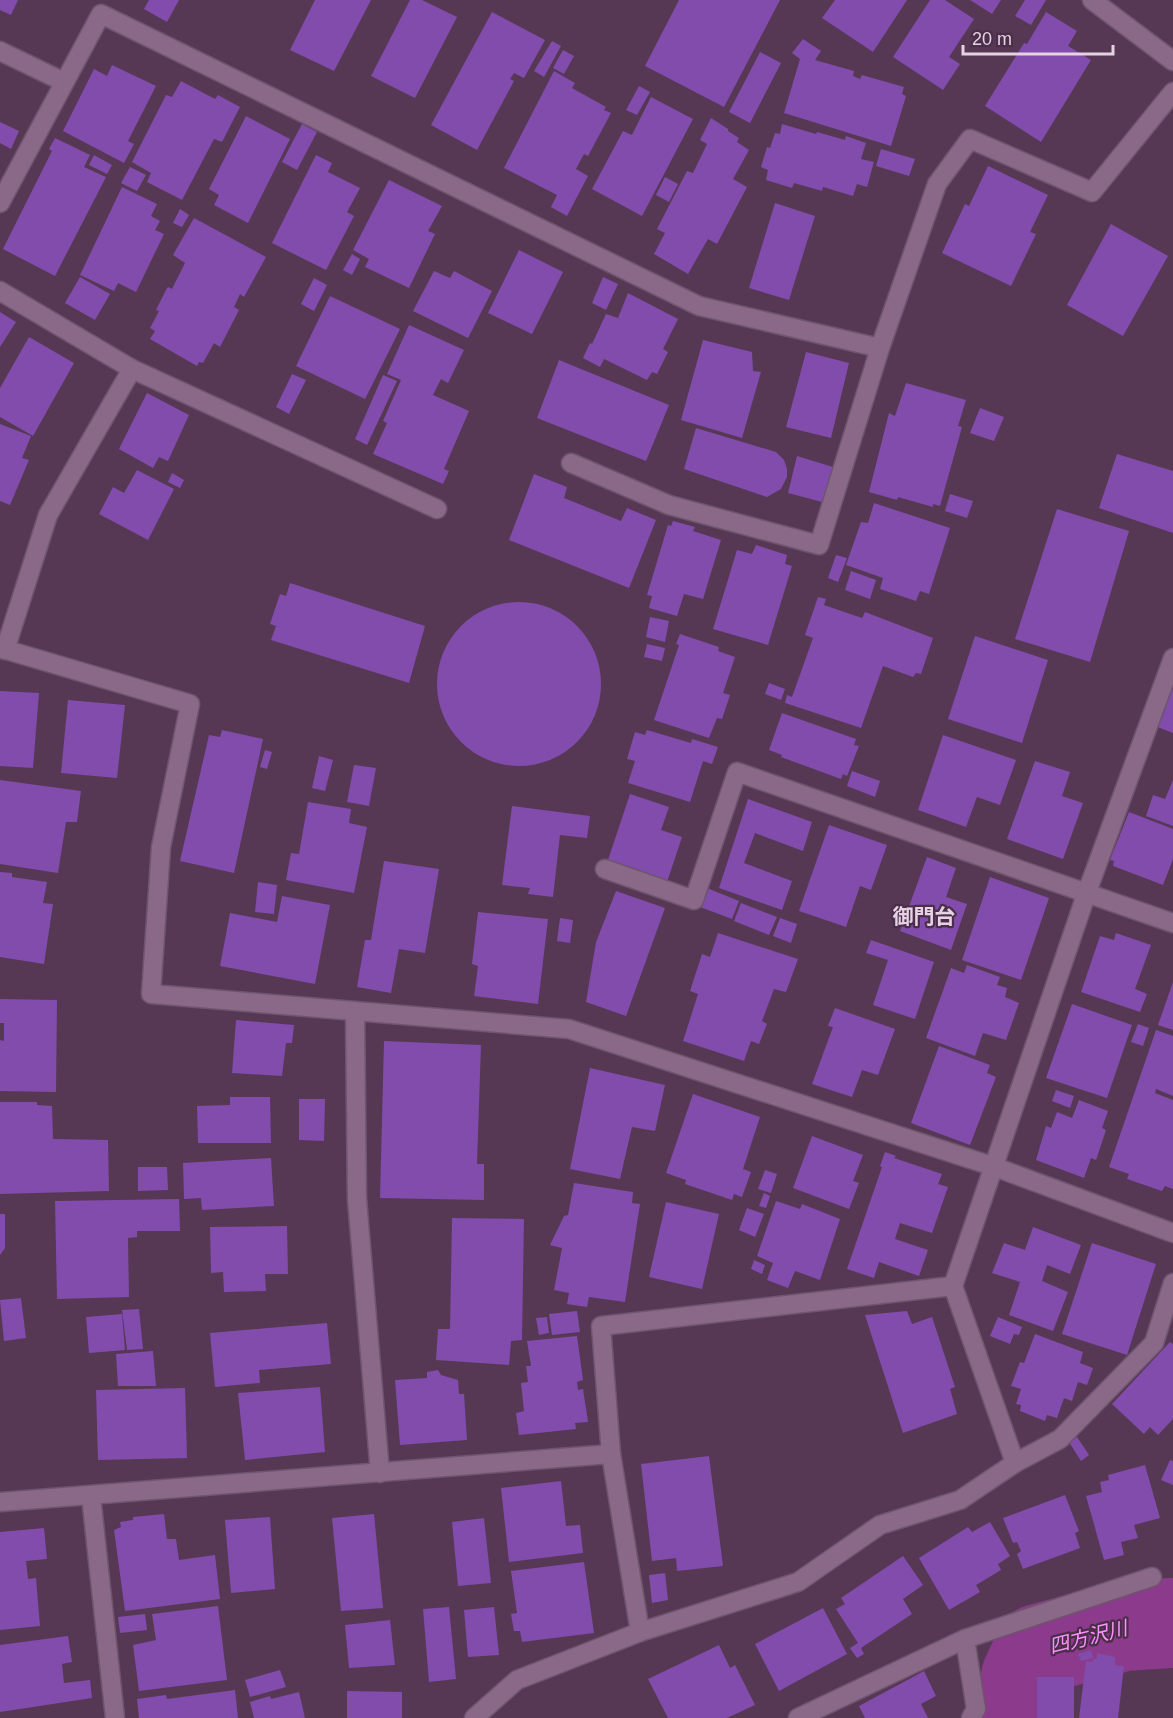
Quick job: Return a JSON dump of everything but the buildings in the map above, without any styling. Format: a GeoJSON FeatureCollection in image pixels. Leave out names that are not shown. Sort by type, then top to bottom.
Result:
{"type":"FeatureCollection","features":[{"type":"Feature","properties":{"kind":"street"},"geometry":{"type":"LineString","coordinates":[[1092,0],[1173,61]]}},
{"type":"Feature","properties":{"kind":"street"},"geometry":{"type":"LineString","coordinates":[[0,203],[101,14],[699,306],[880,348]]}},
{"type":"Feature","properties":{"kind":"street"},"geometry":{"type":"LineString","coordinates":[[0,51],[64,82]]}},
{"type":"Feature","properties":{"kind":"street"},"geometry":{"type":"LineString","coordinates":[[571,463],[669,505],[819,545],[880,348],[937,184],[970,139],[1092,192],[1173,92]]}},
{"type":"Feature","properties":{"kind":"street"},"geometry":{"type":"LineString","coordinates":[[0,291],[132,369],[437,509]]}},
{"type":"Feature","properties":{"kind":"street"},"geometry":{"type":"LineString","coordinates":[[132,369],[48,515],[3,649],[190,704],[161,847],[151,994],[568,1029],[995,1167],[1173,1233]]}},
{"type":"Feature","properties":{"kind":"street"},"geometry":{"type":"LineString","coordinates":[[1015,1463],[953,1286],[1087,892],[1173,658]]}},
{"type":"Feature","properties":{"kind":"street"},"geometry":{"type":"LineString","coordinates":[[605,869],[694,900],[737,772],[1173,923]]}},
{"type":"Feature","properties":{"kind":"street"},"geometry":{"type":"LineString","coordinates":[[355,1011],[357,1199],[380,1473]]}},
{"type":"Feature","properties":{"kind":"street"},"geometry":{"type":"LineString","coordinates":[[474,1718],[517,1680],[640,1632],[798,1582],[880,1525],[960,1500],[1015,1463],[1060,1439],[1154,1343],[1173,1283]]}},
{"type":"Feature","properties":{"kind":"street"},"geometry":{"type":"LineString","coordinates":[[640,1632],[611,1454],[601,1326],[953,1286]]}},
{"type":"Feature","properties":{"kind":"street"},"geometry":{"type":"LineString","coordinates":[[0,1502],[611,1454]]}},
{"type":"Feature","properties":{"kind":"street"},"geometry":{"type":"LineString","coordinates":[[91,1496],[115,1718]]}},
{"type":"Feature","properties":{"kind":"street"},"geometry":{"type":"LineString","coordinates":[[798,1718],[965,1639],[1152,1577]]}},
{"type":"Feature","properties":{"kind":"street"},"geometry":{"type":"LineString","coordinates":[[965,1639],[976,1708],[971,1718]]}},
{"type":"Feature","properties":{"kind":"waterway","name":"四方沢川"},"geometry":{"type":"LineString","coordinates":[[1022,1718],[1026,1677],[1039,1649],[1123,1626],[1173,1623]]}},
{"type":"Feature","properties":{"kind":"district","name":"御門台"},"geometry":{"type":"Point","coordinates":[924,917]}}]}
